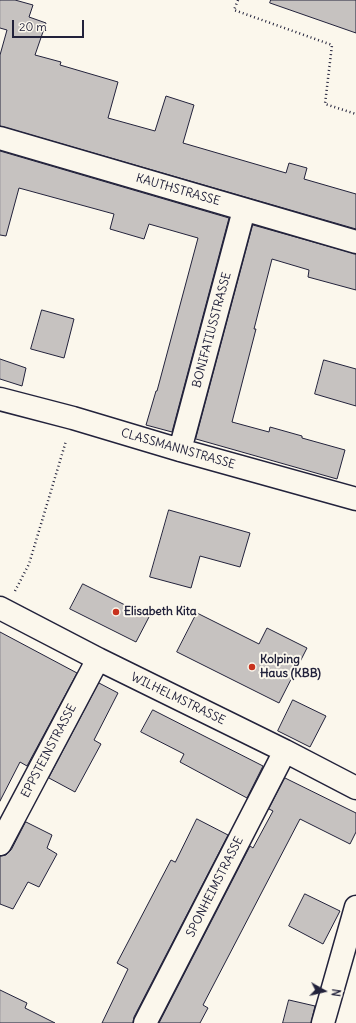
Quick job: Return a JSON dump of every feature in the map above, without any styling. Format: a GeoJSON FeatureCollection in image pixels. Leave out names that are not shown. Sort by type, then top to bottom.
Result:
{"type":"FeatureCollection","features":[{"type":"Feature","properties":{"kind":"street","name":"KAUTHSTRASSE"},"geometry":{"type":"LineString","coordinates":[[0,138],[356,242]]}},
{"type":"Feature","properties":{"kind":"street","name":"BONIFATIUSSTRASSE"},"geometry":{"type":"LineString","coordinates":[[180,450],[244,210]]}},
{"type":"Feature","properties":{"kind":"street","name":"CLASSMANNSTRASSE"},"geometry":{"type":"LineString","coordinates":[[0,399],[73,418],[356,500]]}},
{"type":"Feature","properties":{"kind":"street","name":"WILHELMSTRASSE"},"geometry":{"type":"LineString","coordinates":[[3,610],[98,659],[286,751],[356,788]]}},
{"type":"Feature","properties":{"kind":"street","name":"EPPSTEINSTRASSE"},"geometry":{"type":"LineString","coordinates":[[0,844],[98,659]]}},
{"type":"Feature","properties":{"kind":"street","name":"SPONHEIMSTRASSE"},"geometry":{"type":"LineString","coordinates":[[145,1023],[286,751]]}},
{"type":"Feature","properties":{"kind":"street"},"geometry":{"type":"LineString","coordinates":[[324,1023],[356,907]]}},
{"type":"Feature","properties":{"kind":"path"},"geometry":{"type":"LineString","coordinates":[[238,0],[234,10],[332,45],[325,104],[356,114]]}},
{"type":"Feature","properties":{"kind":"path"},"geometry":{"type":"LineString","coordinates":[[3,610],[29,564],[73,418]]}},
{"type":"Feature","properties":{"kind":"building"},"geometry":{"type":"Polygon","coordinates":[[[0,0],[15,0],[33,5],[29,17],[46,23],[35,55],[61,62],[60,65],[118,82],[108,118],[155,131],[166,96],[194,105],[183,143],[286,173],[289,163],[307,168],[304,179],[356,194],[356,229],[0,126],[0,55],[7,30],[0,28],[0,0]]]}},
{"type":"Feature","properties":{"kind":"building"},"geometry":{"type":"Polygon","coordinates":[[[271,0],[356,0],[356,33],[270,3],[271,0]]]}},
{"type":"Feature","properties":{"kind":"building"},"geometry":{"type":"Polygon","coordinates":[[[0,151],[229,218],[172,432],[146,425],[157,391],[198,238],[149,224],[144,239],[110,229],[114,214],[19,188],[6,236],[0,235],[0,151]]]}},
{"type":"Feature","properties":{"kind":"building"},"geometry":{"type":"Polygon","coordinates":[[[253,225],[356,254],[356,290],[308,277],[309,270],[272,259],[232,422],[269,432],[270,427],[345,450],[337,479],[196,439],[253,225]]]}},
{"type":"Feature","properties":{"kind":"building"},"geometry":{"type":"Polygon","coordinates":[[[42,310],[74,319],[64,358],[31,349],[42,310]]]}},
{"type":"Feature","properties":{"kind":"building"},"geometry":{"type":"Polygon","coordinates":[[[0,359],[26,368],[22,386],[0,379],[0,359]]]}},
{"type":"Feature","properties":{"kind":"building"},"geometry":{"type":"Polygon","coordinates":[[[324,360],[356,369],[356,406],[315,394],[324,360]]]}},
{"type":"Feature","properties":{"kind":"building"},"geometry":{"type":"Polygon","coordinates":[[[169,510],[250,533],[240,567],[200,556],[191,588],[150,577],[169,510]]]}},
{"type":"Feature","properties":{"kind":"building"},"geometry":{"type":"Polygon","coordinates":[[[83,584],[149,617],[136,642],[70,609],[83,584]]]}},
{"type":"Feature","properties":{"kind":"building","name":"Kolping Haus (KBB)"},"geometry":{"type":"Polygon","coordinates":[[[197,613],[259,644],[267,628],[307,648],[279,703],[177,652],[197,613]]]}},
{"type":"Feature","properties":{"kind":"building"},"geometry":{"type":"Polygon","coordinates":[[[0,632],[77,673],[27,766],[20,762],[0,801],[0,632]]]}},
{"type":"Feature","properties":{"kind":"building"},"geometry":{"type":"Polygon","coordinates":[[[99,683],[118,693],[94,740],[101,744],[75,792],[49,778],[99,683]]]}},
{"type":"Feature","properties":{"kind":"building"},"geometry":{"type":"Polygon","coordinates":[[[293,700],[326,716],[310,747],[278,731],[293,700]]]}},
{"type":"Feature","properties":{"kind":"building"},"geometry":{"type":"Polygon","coordinates":[[[153,710],[263,766],[247,798],[180,762],[184,754],[141,732],[153,710]]]}},
{"type":"Feature","properties":{"kind":"building"},"geometry":{"type":"Polygon","coordinates":[[[285,778],[356,813],[356,832],[350,844],[300,819],[203,1005],[208,1008],[200,1023],[159,1023],[250,846],[253,848],[273,811],[269,809],[285,778]]]}},
{"type":"Feature","properties":{"kind":"building"},"geometry":{"type":"Polygon","coordinates":[[[197,819],[228,835],[134,1017],[133,1023],[102,1023],[128,969],[117,963],[171,860],[175,862],[197,819]]]}},
{"type":"Feature","properties":{"kind":"building"},"geometry":{"type":"Polygon","coordinates":[[[26,822],[52,835],[47,848],[57,854],[39,887],[28,882],[13,909],[0,904],[0,856],[6,855],[11,850],[26,822]]]}},
{"type":"Feature","properties":{"kind":"building"},"geometry":{"type":"Polygon","coordinates":[[[305,894],[340,911],[323,944],[289,926],[305,894]]]}},
{"type":"Feature","properties":{"kind":"building"},"geometry":{"type":"Polygon","coordinates":[[[0,990],[27,1003],[25,1008],[55,1023],[0,1023],[0,990]]]}},
{"type":"Feature","properties":{"kind":"building"},"geometry":{"type":"Polygon","coordinates":[[[289,1000],[315,1006],[311,1023],[283,1023],[289,1000]]]}},
{"type":"Feature","properties":{"kind":"place","name":"Elisabeth Kita"},"geometry":{"type":"Point","coordinates":[116,612]}},
{"type":"Feature","properties":{"kind":"place","name":"Kolping Haus (KBB)"},"geometry":{"type":"Point","coordinates":[252,667]}}]}
